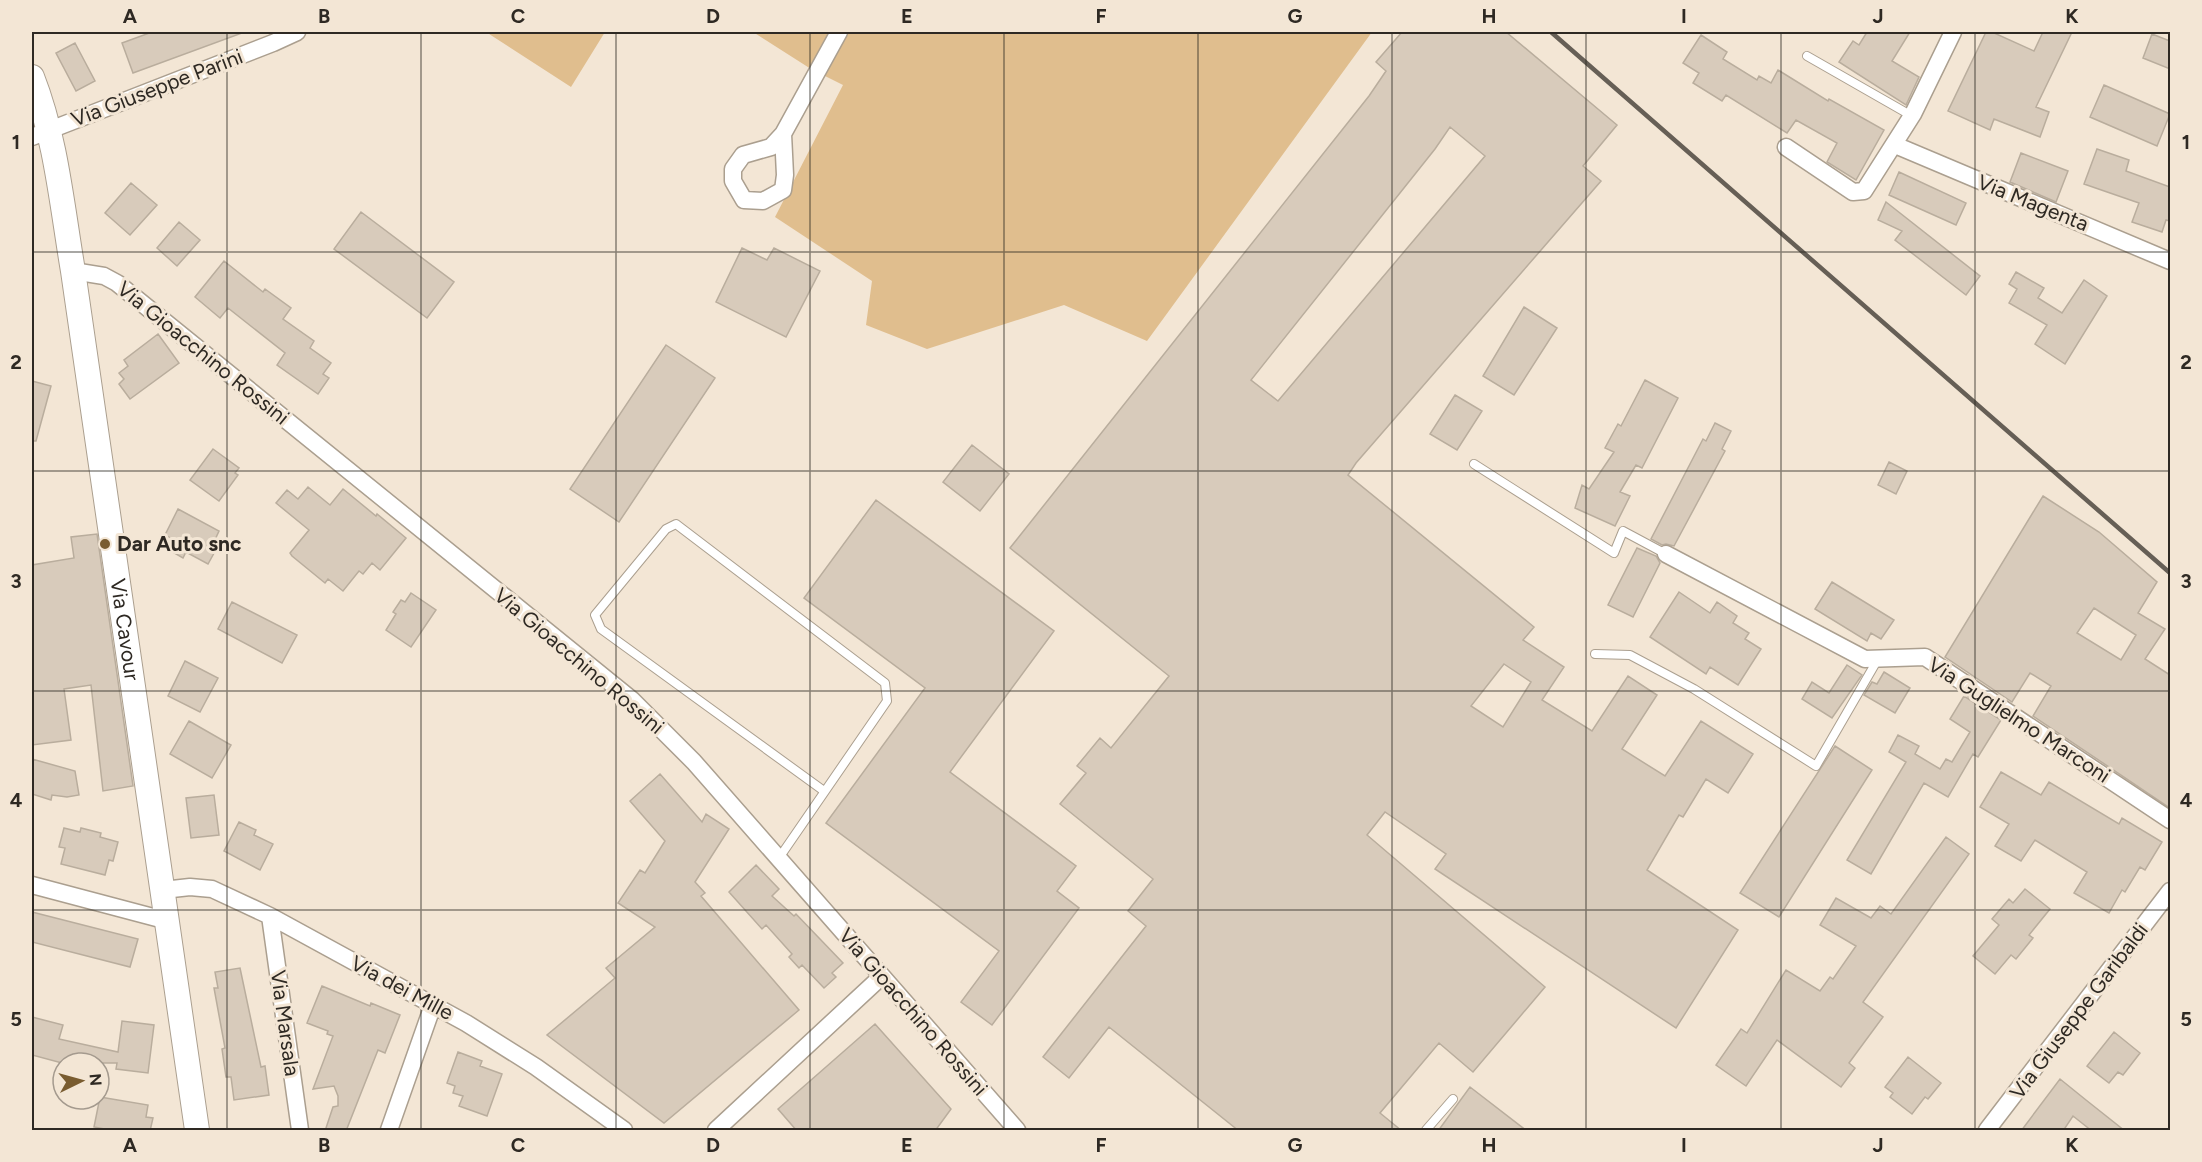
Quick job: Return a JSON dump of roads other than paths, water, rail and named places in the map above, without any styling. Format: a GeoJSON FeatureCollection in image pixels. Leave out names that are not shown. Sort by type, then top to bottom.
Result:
{"type":"FeatureCollection","features":[{"type":"Feature","properties":{"kind":"street","name":"Via Giuseppe Parini"},"geometry":{"type":"LineString","coordinates":[[40,134],[297,32]]}},
{"type":"Feature","properties":{"kind":"street"},"geometry":{"type":"LineString","coordinates":[[783,134],[839,32]]}},
{"type":"Feature","properties":{"kind":"street"},"geometry":{"type":"LineString","coordinates":[[1786,147],[1853,192],[1864,191],[1912,116],[1953,32]]}},
{"type":"Feature","properties":{"kind":"street","name":"Via Cavour"},"geometry":{"type":"LineString","coordinates":[[32,77],[40,99],[40,134],[73,271],[197,1131]]}},
{"type":"Feature","properties":{"kind":"street","name":"Via Magenta"},"geometry":{"type":"LineString","coordinates":[[1895,145],[2170,261]]}},
{"type":"Feature","properties":{"kind":"street","name":"Via Gioacchino Rossini"},"geometry":{"type":"LineString","coordinates":[[73,271],[96,274],[117,283],[632,700],[694,762],[1017,1131]]}},
{"type":"Feature","properties":{"kind":"street","name":"Via Guglielmo Marconi"},"geometry":{"type":"LineString","coordinates":[[1666,554],[1865,659],[1925,657],[2170,820]]}},
{"type":"Feature","properties":{"kind":"street"},"geometry":{"type":"LineString","coordinates":[[32,885],[168,921]]}},
{"type":"Feature","properties":{"kind":"street","name":"Via dei Mille"},"geometry":{"type":"LineString","coordinates":[[163,890],[190,887],[212,889],[270,916],[466,1023],[527,1062],[624,1131]]}},
{"type":"Feature","properties":{"kind":"street","name":"Via Giuseppe Garibaldi"},"geometry":{"type":"LineString","coordinates":[[1988,1131],[2170,891]]}},
{"type":"Feature","properties":{"kind":"street","name":"Via Marsala"},"geometry":{"type":"LineString","coordinates":[[270,916],[300,1131]]}},
{"type":"Feature","properties":{"kind":"street"},"geometry":{"type":"LineString","coordinates":[[716,1131],[882,977]]}},
{"type":"Feature","properties":{"kind":"street"},"geometry":{"type":"LineString","coordinates":[[389,1131],[433,1005]]}},
{"type":"Feature","properties":{"kind":"lane"},"geometry":{"type":"LineString","coordinates":[[1807,56],[1912,116]]}},
{"type":"Feature","properties":{"kind":"lane"},"geometry":{"type":"LineString","coordinates":[[1474,464],[1614,552],[1623,531],[1666,554]]}},
{"type":"Feature","properties":{"kind":"lane"},"geometry":{"type":"LineString","coordinates":[[778,858],[886,701],[885,683],[676,524],[666,530],[595,615],[601,629],[824,791]]}},
{"type":"Feature","properties":{"kind":"lane"},"geometry":{"type":"LineString","coordinates":[[1595,654],[1630,655],[1694,689],[1816,766],[1878,658]]}},
{"type":"Feature","properties":{"kind":"lane"},"geometry":{"type":"LineString","coordinates":[[1426,1131],[1453,1099]]}},
{"type":"Feature","properties":{"kind":"railway"},"geometry":{"type":"LineString","coordinates":[[1551,32],[2170,573]]}},
{"type":"Feature","properties":{"kind":"place","name":"Dar Auto snc"},"geometry":{"type":"Point","coordinates":[105,544]}}]}
